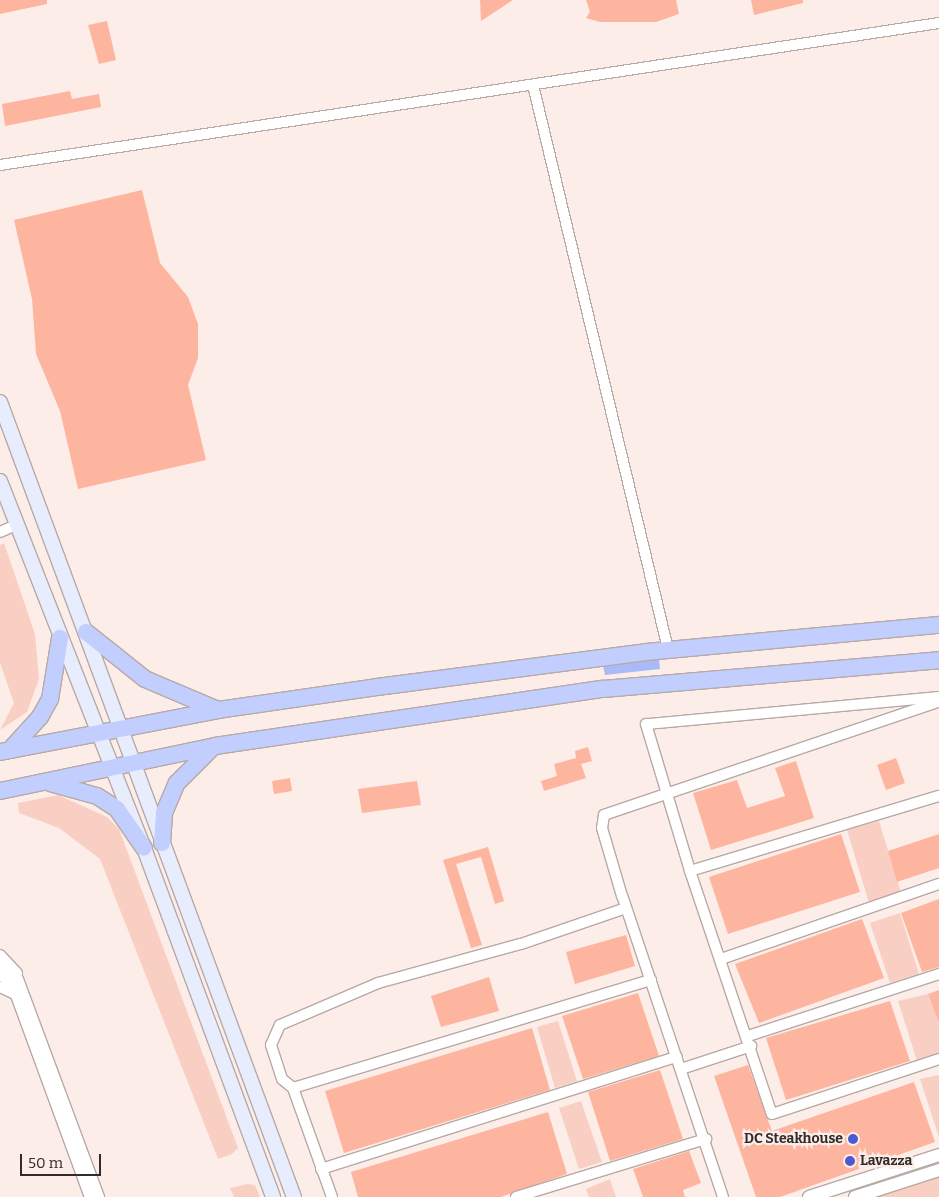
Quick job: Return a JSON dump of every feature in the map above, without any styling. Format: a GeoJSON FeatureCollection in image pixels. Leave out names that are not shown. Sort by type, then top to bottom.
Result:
{"type":"FeatureCollection","features":[{"type":"Feature","properties":{"kind":"highway"},"geometry":{"type":"LineString","coordinates":[[5,751],[218,710],[668,649],[939,625]]}},
{"type":"Feature","properties":{"kind":"highway"},"geometry":{"type":"LineString","coordinates":[[86,632],[146,679],[218,710]]}},
{"type":"Feature","properties":{"kind":"highway"},"geometry":{"type":"LineString","coordinates":[[5,751],[35,725],[50,699],[60,638]]}},
{"type":"Feature","properties":{"kind":"highway"},"geometry":{"type":"LineString","coordinates":[[0,791],[215,746],[603,689],[939,660]]}},
{"type":"Feature","properties":{"kind":"highway"},"geometry":{"type":"LineString","coordinates":[[162,843],[164,813],[177,783],[215,746]]}},
{"type":"Feature","properties":{"kind":"highway"},"geometry":{"type":"LineString","coordinates":[[33,784],[54,783],[97,796],[117,809],[144,848]]}},
{"type":"Feature","properties":{"kind":"main road"},"geometry":{"type":"LineString","coordinates":[[0,402],[294,1197]]}},
{"type":"Feature","properties":{"kind":"main road"},"geometry":{"type":"LineString","coordinates":[[0,481],[110,767],[144,848],[273,1197]]}},
{"type":"Feature","properties":{"kind":"street"},"geometry":{"type":"LineString","coordinates":[[0,165],[939,23]]}},
{"type":"Feature","properties":{"kind":"street"},"geometry":{"type":"LineString","coordinates":[[533,85],[668,649]]}},
{"type":"Feature","properties":{"kind":"street"},"geometry":{"type":"LineString","coordinates":[[0,532],[16,525]]}},
{"type":"Feature","properties":{"kind":"street"},"geometry":{"type":"LineString","coordinates":[[939,699],[646,724],[690,871],[750,1041],[772,1114],[939,1059]]}},
{"type":"Feature","properties":{"kind":"street"},"geometry":{"type":"LineString","coordinates":[[723,1197],[706,1138],[626,908],[602,828],[604,815],[939,699]]}},
{"type":"Feature","properties":{"kind":"street"},"geometry":{"type":"LineString","coordinates":[[690,871],[939,796]]}},
{"type":"Feature","properties":{"kind":"street"},"geometry":{"type":"LineString","coordinates":[[721,959],[939,884]]}},
{"type":"Feature","properties":{"kind":"street"},"geometry":{"type":"LineString","coordinates":[[332,1197],[294,1088],[282,1079],[271,1046],[280,1026],[378,983],[521,944],[626,908]]}},
{"type":"Feature","properties":{"kind":"street"},"geometry":{"type":"LineString","coordinates":[[0,955],[13,964],[98,1197]]}},
{"type":"Feature","properties":{"kind":"street"},"geometry":{"type":"LineString","coordinates":[[0,964],[18,979]]}},
{"type":"Feature","properties":{"kind":"street"},"geometry":{"type":"LineString","coordinates":[[0,974],[12,983],[90,1197]]}},
{"type":"Feature","properties":{"kind":"street"},"geometry":{"type":"LineString","coordinates":[[681,1069],[750,1041],[939,974]]}},
{"type":"Feature","properties":{"kind":"street"},"geometry":{"type":"LineString","coordinates":[[294,1088],[651,980]]}},
{"type":"Feature","properties":{"kind":"street"},"geometry":{"type":"LineString","coordinates":[[0,987],[15,994]]}},
{"type":"Feature","properties":{"kind":"street"},"geometry":{"type":"LineString","coordinates":[[321,1169],[678,1057]]}},
{"type":"Feature","properties":{"kind":"street"},"geometry":{"type":"LineString","coordinates":[[516,1197],[706,1138]]}},
{"type":"Feature","properties":{"kind":"street"},"geometry":{"type":"LineString","coordinates":[[809,1197],[939,1155]]}},
{"type":"Feature","properties":{"kind":"street"},"geometry":{"type":"LineString","coordinates":[[855,1182],[857,1196],[939,1170]]}},
{"type":"Feature","properties":{"kind":"shaded area"},"geometry":{"type":"Polygon","coordinates":[[[4,543],[35,634],[39,679],[27,712],[0,730],[14,703],[0,663],[0,545],[4,543]]]}},
{"type":"Feature","properties":{"kind":"shaded area"},"geometry":{"type":"Polygon","coordinates":[[[58,795],[107,817],[119,829],[238,1148],[232,1154],[218,1159],[100,859],[59,828],[19,813],[18,803],[58,795]]]}},
{"type":"Feature","properties":{"kind":"shaded area"},"geometry":{"type":"Polygon","coordinates":[[[879,821],[901,893],[869,903],[847,830],[879,821]]]}},
{"type":"Feature","properties":{"kind":"shaded area"},"geometry":{"type":"Polygon","coordinates":[[[900,913],[919,974],[890,983],[870,923],[900,913]]]}},
{"type":"Feature","properties":{"kind":"shaded area"},"geometry":{"type":"Polygon","coordinates":[[[928,994],[939,1023],[939,1056],[917,1061],[898,1001],[928,994]]]}},
{"type":"Feature","properties":{"kind":"shaded area"},"geometry":{"type":"Polygon","coordinates":[[[558,1021],[577,1081],[555,1088],[537,1027],[558,1021]]]}},
{"type":"Feature","properties":{"kind":"shaded area"},"geometry":{"type":"Polygon","coordinates":[[[939,1075],[939,1137],[920,1079],[939,1075]]]}},
{"type":"Feature","properties":{"kind":"shaded area"},"geometry":{"type":"Polygon","coordinates":[[[581,1101],[602,1162],[579,1169],[559,1108],[581,1101]]]}},
{"type":"Feature","properties":{"kind":"shaded area"},"geometry":{"type":"Polygon","coordinates":[[[939,1176],[939,1197],[874,1197],[939,1176]]]}},
{"type":"Feature","properties":{"kind":"shaded area"},"geometry":{"type":"Polygon","coordinates":[[[610,1179],[616,1197],[589,1197],[586,1189],[610,1179]]]}},
{"type":"Feature","properties":{"kind":"shaded area"},"geometry":{"type":"Polygon","coordinates":[[[248,1184],[255,1185],[260,1197],[234,1197],[230,1188],[248,1184]]]}},
{"type":"Feature","properties":{"kind":"water"},"geometry":{"type":"Polygon","coordinates":[[[659,659],[660,669],[605,675],[603,666],[659,659]]]}},
{"type":"Feature","properties":{"kind":"building"},"geometry":{"type":"Polygon","coordinates":[[[0,0],[47,0],[47,4],[0,14],[0,0]]]}},
{"type":"Feature","properties":{"kind":"building"},"geometry":{"type":"Polygon","coordinates":[[[480,0],[513,0],[481,21],[480,0]]]}},
{"type":"Feature","properties":{"kind":"building"},"geometry":{"type":"Polygon","coordinates":[[[586,0],[676,0],[679,14],[656,22],[600,22],[586,18],[590,12],[586,0]]]}},
{"type":"Feature","properties":{"kind":"building"},"geometry":{"type":"Polygon","coordinates":[[[751,0],[803,0],[803,3],[754,15],[751,0]]]}},
{"type":"Feature","properties":{"kind":"building"},"geometry":{"type":"Polygon","coordinates":[[[107,21],[116,60],[99,64],[88,25],[107,21]]]}},
{"type":"Feature","properties":{"kind":"building"},"geometry":{"type":"Polygon","coordinates":[[[70,91],[72,99],[99,94],[101,107],[5,126],[2,104],[70,91]]]}},
{"type":"Feature","properties":{"kind":"building"},"geometry":{"type":"Polygon","coordinates":[[[142,190],[160,263],[188,297],[198,324],[198,358],[188,385],[206,460],[78,489],[60,411],[36,354],[32,299],[14,220],[142,190]]]}},
{"type":"Feature","properties":{"kind":"building"},"geometry":{"type":"Polygon","coordinates":[[[588,747],[592,761],[581,764],[586,778],[544,791],[541,781],[557,776],[554,764],[576,758],[575,751],[588,747]]]}},
{"type":"Feature","properties":{"kind":"building"},"geometry":{"type":"Polygon","coordinates":[[[896,758],[905,783],[886,790],[877,765],[896,758]]]}},
{"type":"Feature","properties":{"kind":"building"},"geometry":{"type":"Polygon","coordinates":[[[796,761],[814,818],[711,850],[693,793],[737,780],[747,808],[785,796],[775,768],[796,761]]]}},
{"type":"Feature","properties":{"kind":"building"},"geometry":{"type":"Polygon","coordinates":[[[290,778],[292,791],[274,794],[272,781],[290,778]]]}},
{"type":"Feature","properties":{"kind":"building"},"geometry":{"type":"Polygon","coordinates":[[[417,781],[421,805],[362,813],[358,789],[417,781]]]}},
{"type":"Feature","properties":{"kind":"building"},"geometry":{"type":"Polygon","coordinates":[[[841,834],[860,892],[728,934],[709,877],[841,834]]]}},
{"type":"Feature","properties":{"kind":"building"},"geometry":{"type":"Polygon","coordinates":[[[939,834],[939,868],[897,882],[888,851],[939,834]]]}},
{"type":"Feature","properties":{"kind":"building"},"geometry":{"type":"Polygon","coordinates":[[[488,847],[504,901],[495,904],[481,857],[456,864],[482,945],[471,948],[443,860],[488,847]]]}},
{"type":"Feature","properties":{"kind":"building"},"geometry":{"type":"Polygon","coordinates":[[[939,899],[939,967],[922,972],[901,913],[939,899]]]}},
{"type":"Feature","properties":{"kind":"building"},"geometry":{"type":"Polygon","coordinates":[[[862,919],[884,978],[759,1023],[735,964],[862,919]]]}},
{"type":"Feature","properties":{"kind":"building"},"geometry":{"type":"Polygon","coordinates":[[[626,935],[635,966],[575,984],[566,952],[626,935]]]}},
{"type":"Feature","properties":{"kind":"building"},"geometry":{"type":"Polygon","coordinates":[[[489,977],[499,1011],[441,1027],[431,996],[489,977]]]}},
{"type":"Feature","properties":{"kind":"building"},"geometry":{"type":"Polygon","coordinates":[[[939,990],[939,1021],[938,1021],[928,994],[939,990]]]}},
{"type":"Feature","properties":{"kind":"building"},"geometry":{"type":"Polygon","coordinates":[[[638,993],[659,1056],[583,1079],[562,1016],[638,993]]]}},
{"type":"Feature","properties":{"kind":"building"},"geometry":{"type":"Polygon","coordinates":[[[890,1001],[910,1061],[786,1100],[766,1038],[890,1001]]]}},
{"type":"Feature","properties":{"kind":"building"},"geometry":{"type":"Polygon","coordinates":[[[532,1028],[550,1090],[344,1153],[325,1091],[532,1028]]]}},
{"type":"Feature","properties":{"kind":"building"},"geometry":{"type":"Polygon","coordinates":[[[748,1065],[772,1131],[914,1082],[935,1142],[780,1197],[756,1197],[714,1076],[748,1065]]]}},
{"type":"Feature","properties":{"kind":"building"},"geometry":{"type":"Polygon","coordinates":[[[660,1070],[683,1139],[610,1161],[588,1092],[660,1070]]]}},
{"type":"Feature","properties":{"kind":"building"},"geometry":{"type":"Polygon","coordinates":[[[548,1112],[567,1174],[501,1197],[358,1197],[351,1172],[548,1112]]]}},
{"type":"Feature","properties":{"kind":"building"},"geometry":{"type":"Polygon","coordinates":[[[689,1151],[701,1183],[683,1190],[685,1197],[643,1197],[633,1169],[689,1151]]]}},
{"type":"Feature","properties":{"kind":"place","name":"DC Steakhouse"},"geometry":{"type":"Point","coordinates":[853,1139]}},
{"type":"Feature","properties":{"kind":"place","name":"Lavazza"},"geometry":{"type":"Point","coordinates":[850,1161]}}]}
